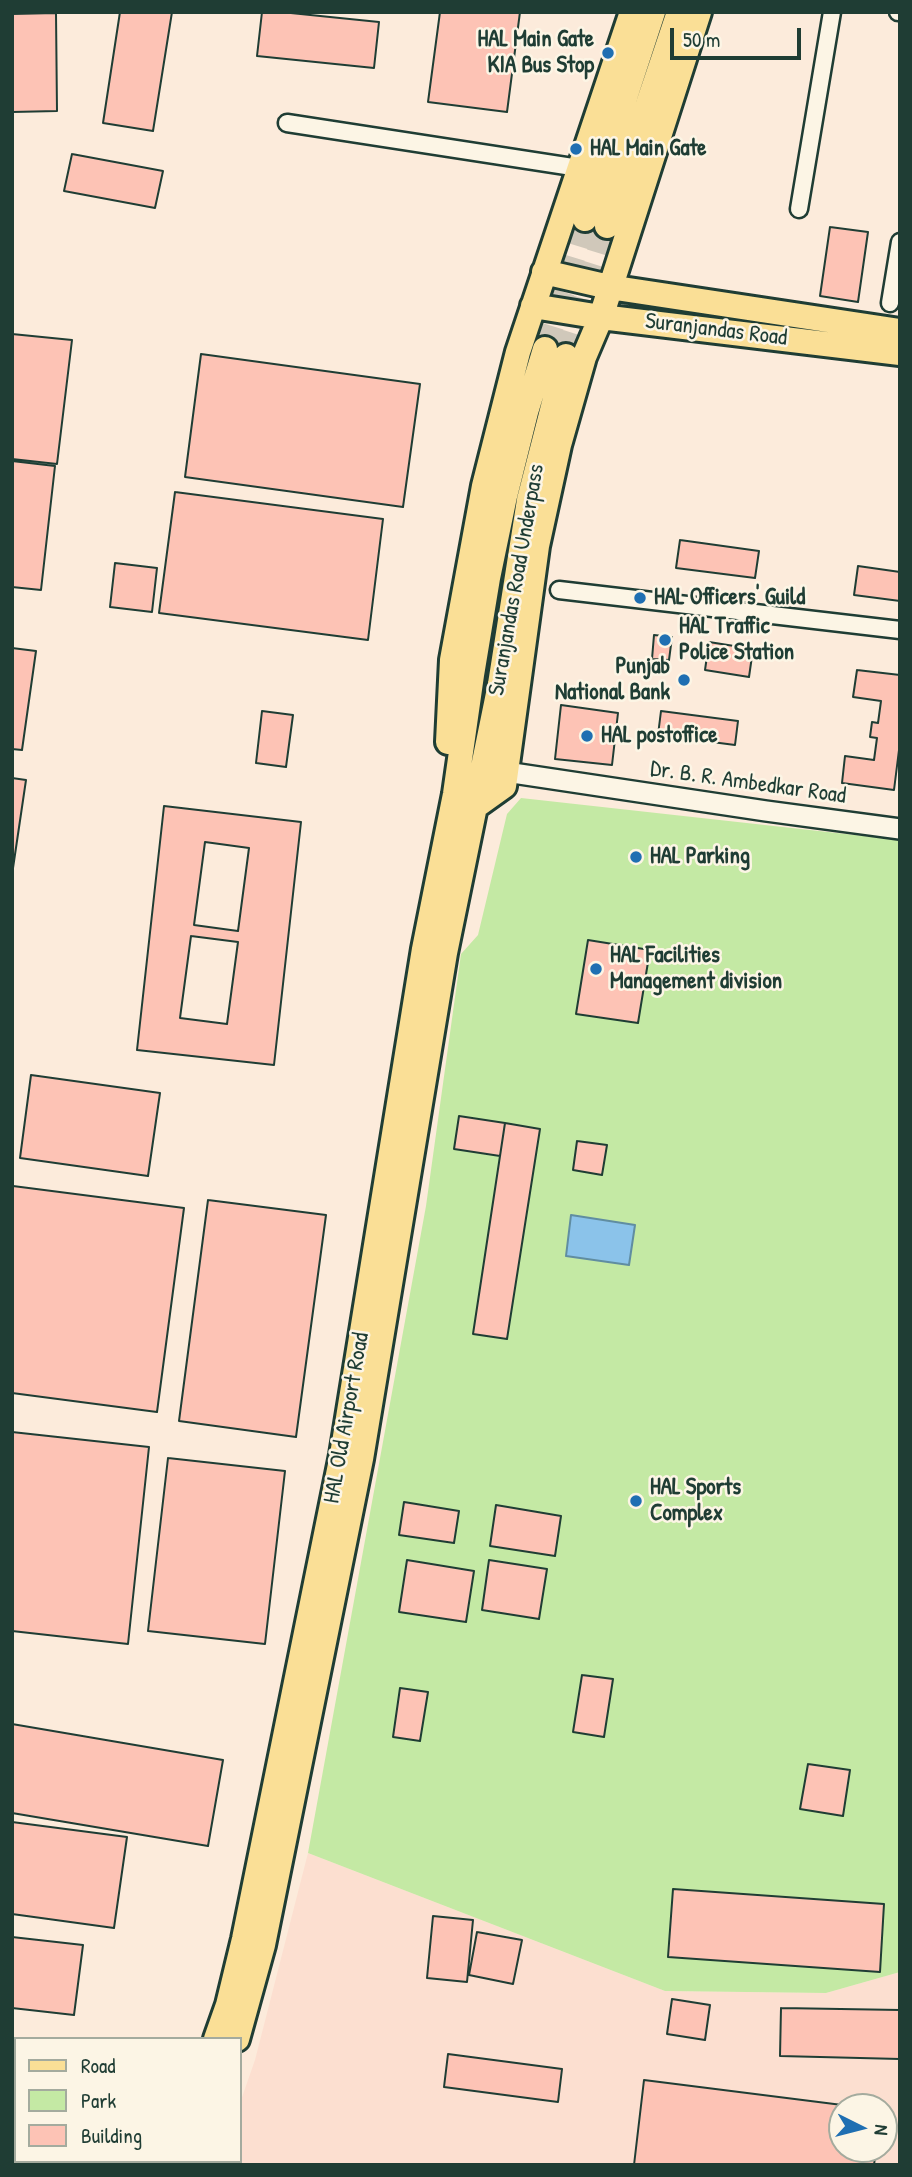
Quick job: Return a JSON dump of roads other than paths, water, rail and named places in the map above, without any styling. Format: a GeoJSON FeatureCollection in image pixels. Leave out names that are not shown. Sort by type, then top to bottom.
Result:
{"type":"FeatureCollection","features":[{"type":"Feature","properties":{"kind":"main road"},"geometry":{"type":"LineString","coordinates":[[632,12],[518,352],[484,486],[452,660],[446,772],[465,800],[504,786],[537,546],[549,488],[584,357],[601,317],[699,12]]}},
{"type":"Feature","properties":{"kind":"main road"},"geometry":{"type":"LineString","coordinates":[[653,12],[596,222],[678,12]]}},
{"type":"Feature","properties":{"kind":"main road","name":"Suranjandas Road"},"geometry":{"type":"LineString","coordinates":[[544,272],[610,287],[900,331]]}},
{"type":"Feature","properties":{"kind":"main road","name":"Suranjandas Road"},"geometry":{"type":"LineString","coordinates":[[533,306],[601,317],[900,353]]}},
{"type":"Feature","properties":{"kind":"main road","name":"Suranjandas Road Underpass"},"geometry":{"type":"LineString","coordinates":[[465,800],[499,684],[528,500],[548,417],[555,353]]}},
{"type":"Feature","properties":{"kind":"main road","name":"HAL Old Airport Road"},"geometry":{"type":"LineString","coordinates":[[217,2037],[228,2005],[244,1939],[342,1455],[424,949],[465,800]]}},
{"type":"Feature","properties":{"kind":"main road","name":"HAL Old Airport Road"},"geometry":{"type":"LineString","coordinates":[[238,2037],[263,1945],[362,1459],[445,953],[465,800]]}},
{"type":"Feature","properties":{"kind":"street"},"geometry":{"type":"LineString","coordinates":[[799,209],[832,12]]}},
{"type":"Feature","properties":{"kind":"street"},"geometry":{"type":"LineString","coordinates":[[287,123],[579,168]]}},
{"type":"Feature","properties":{"kind":"street"},"geometry":{"type":"LineString","coordinates":[[890,303],[900,242]]}},
{"type":"Feature","properties":{"kind":"street"},"geometry":{"type":"LineString","coordinates":[[559,590],[900,630]]}},
{"type":"Feature","properties":{"kind":"street","name":"Dr. B. R. Ambedkar Road"},"geometry":{"type":"LineString","coordinates":[[506,772],[900,829]]}},
{"type":"Feature","properties":{"kind":"water"},"geometry":{"type":"Polygon","coordinates":[[[571,1215],[635,1225],[629,1265],[566,1256],[571,1215]]]}},
{"type":"Feature","properties":{"kind":"tunnel"},"geometry":{"type":"LineString","coordinates":[[545,349],[585,219]]}},
{"type":"Feature","properties":{"kind":"tunnel"},"geometry":{"type":"LineString","coordinates":[[566,356],[607,226]]}},
{"type":"Feature","properties":{"kind":"place","name":"HAL Main Gate KIA Bus Stop"},"geometry":{"type":"Point","coordinates":[608,53]}},
{"type":"Feature","properties":{"kind":"place","name":"HAL Main Gate"},"geometry":{"type":"Point","coordinates":[576,149]}},
{"type":"Feature","properties":{"kind":"place","name":"HAL Officers' Guild"},"geometry":{"type":"Point","coordinates":[640,598]}},
{"type":"Feature","properties":{"kind":"place","name":"HAL Traffic Police Station"},"geometry":{"type":"Point","coordinates":[665,640]}},
{"type":"Feature","properties":{"kind":"place","name":"Punjab National Bank"},"geometry":{"type":"Point","coordinates":[684,680]}},
{"type":"Feature","properties":{"kind":"place","name":"HAL postoffice"},"geometry":{"type":"Point","coordinates":[587,736]}},
{"type":"Feature","properties":{"kind":"place","name":"HAL Parking"},"geometry":{"type":"Point","coordinates":[636,857]}},
{"type":"Feature","properties":{"kind":"place","name":"HAL Facilities Management division"},"geometry":{"type":"Point","coordinates":[596,969]}},
{"type":"Feature","properties":{"kind":"place","name":"HAL Sports Complex"},"geometry":{"type":"Point","coordinates":[636,1501]}}]}
